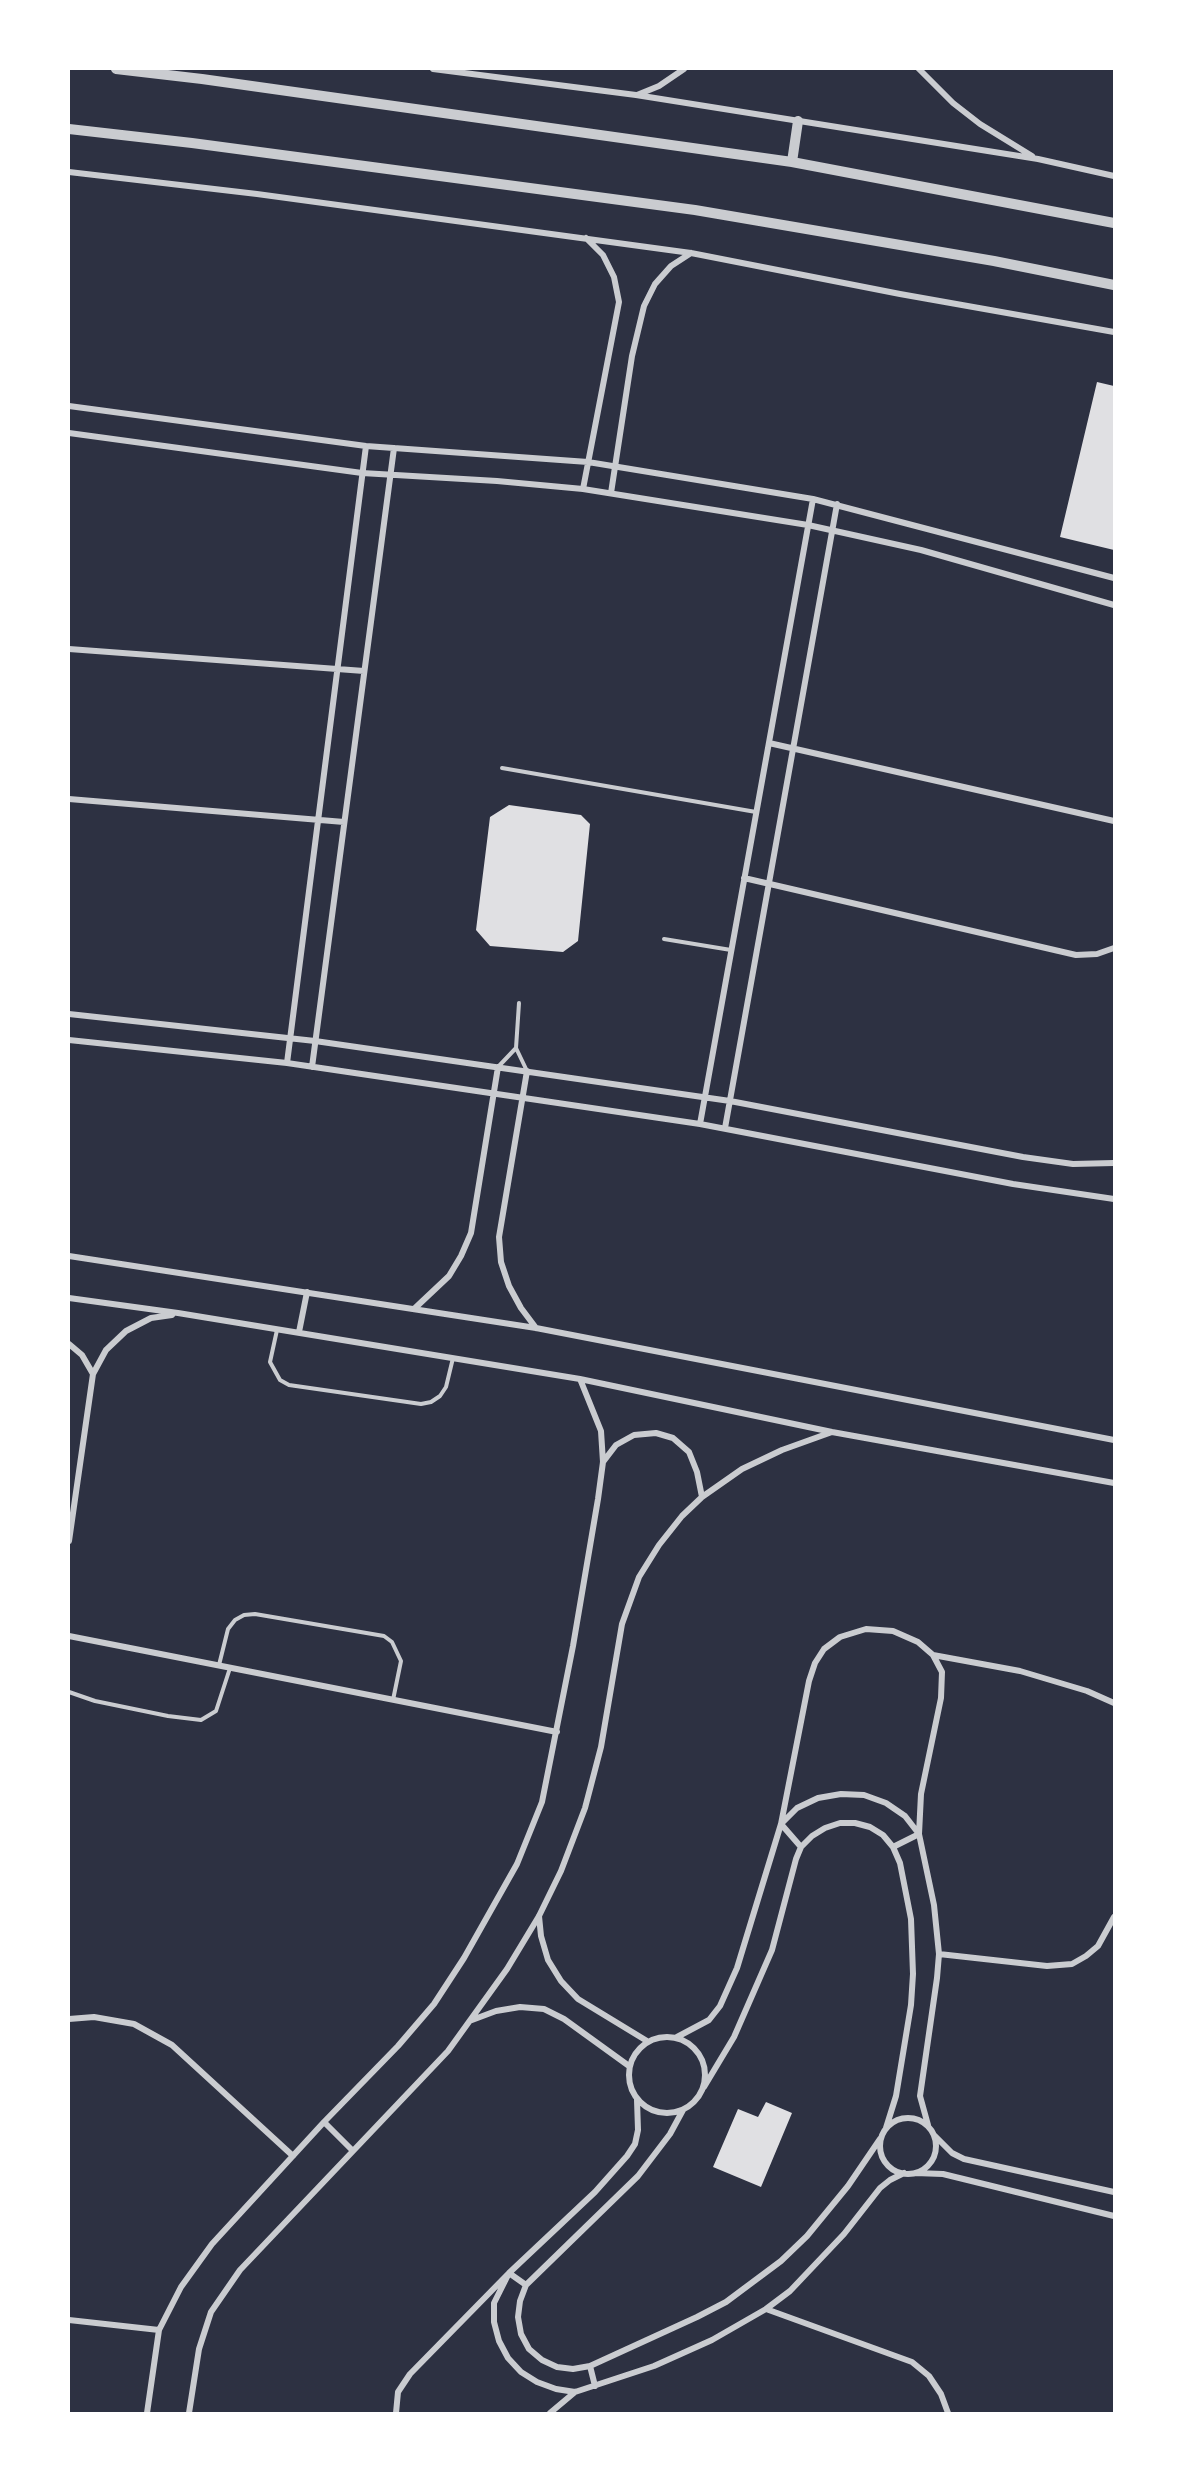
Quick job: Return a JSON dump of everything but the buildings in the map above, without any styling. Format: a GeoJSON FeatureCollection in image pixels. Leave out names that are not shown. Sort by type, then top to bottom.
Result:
{"type":"FeatureCollection","features":[{"type":"Feature","properties":{"kind":"street"},"geometry":{"type":"LineString","coordinates":[[116,69],[202,79],[792,162],[1114,223]]}},
{"type":"Feature","properties":{"kind":"street"},"geometry":{"type":"LineString","coordinates":[[433,69],[636,95],[1038,159],[1114,176]]}},
{"type":"Feature","properties":{"kind":"street"},"geometry":{"type":"LineString","coordinates":[[636,95],[659,86],[684,69]]}},
{"type":"Feature","properties":{"kind":"street"},"geometry":{"type":"LineString","coordinates":[[919,69],[953,103],[980,124],[1038,159]]}},
{"type":"Feature","properties":{"kind":"street"},"geometry":{"type":"LineString","coordinates":[[792,162],[798,121]]}},
{"type":"Feature","properties":{"kind":"street"},"geometry":{"type":"LineString","coordinates":[[69,129],[192,142],[694,210],[994,261],[1114,285]]}},
{"type":"Feature","properties":{"kind":"street"},"geometry":{"type":"LineString","coordinates":[[69,172],[257,194],[691,253],[900,294],[1114,332]]}},
{"type":"Feature","properties":{"kind":"street"},"geometry":{"type":"LineString","coordinates":[[583,489],[619,302],[614,277],[603,255],[586,238]]}},
{"type":"Feature","properties":{"kind":"street"},"geometry":{"type":"LineString","coordinates":[[611,493],[632,356],[644,306],[655,284],[671,266],[691,253]]}},
{"type":"Feature","properties":{"kind":"street"},"geometry":{"type":"LineString","coordinates":[[69,406],[366,446],[616,466],[837,504],[1114,578]]}},
{"type":"Feature","properties":{"kind":"street"},"geometry":{"type":"LineString","coordinates":[[69,433],[362,473],[583,489],[808,525],[831,532],[921,550],[1114,604]]}},
{"type":"Feature","properties":{"kind":"street"},"geometry":{"type":"LineString","coordinates":[[287,1063],[366,446]]}},
{"type":"Feature","properties":{"kind":"street"},"geometry":{"type":"LineString","coordinates":[[312,1066],[394,448]]}},
{"type":"Feature","properties":{"kind":"street"},"geometry":{"type":"LineString","coordinates":[[700,1124],[813,499]]}},
{"type":"Feature","properties":{"kind":"street"},"geometry":{"type":"LineString","coordinates":[[725,1128],[837,504]]}},
{"type":"Feature","properties":{"kind":"street"},"geometry":{"type":"LineString","coordinates":[[69,649],[364,671]]}},
{"type":"Feature","properties":{"kind":"street"},"geometry":{"type":"LineString","coordinates":[[769,743],[1114,821]]}},
{"type":"Feature","properties":{"kind":"street"},"geometry":{"type":"LineString","coordinates":[[69,799],[318,818],[344,822]]}},
{"type":"Feature","properties":{"kind":"street"},"geometry":{"type":"LineString","coordinates":[[744,878],[1076,955],[1097,954],[1114,948]]}},
{"type":"Feature","properties":{"kind":"street"},"geometry":{"type":"LineString","coordinates":[[69,1014],[290,1037],[730,1101],[1023,1157],[1072,1164],[1114,1163]]}},
{"type":"Feature","properties":{"kind":"street"},"geometry":{"type":"LineString","coordinates":[[69,1040],[312,1066],[700,1124],[1004,1182],[1114,1199]]}},
{"type":"Feature","properties":{"kind":"street"},"geometry":{"type":"LineString","coordinates":[[414,1309],[449,1276],[471,1233],[498,1067]]}},
{"type":"Feature","properties":{"kind":"street"},"geometry":{"type":"LineString","coordinates":[[527,1071],[499,1237],[501,1262],[509,1286],[520,1308],[536,1328]]}},
{"type":"Feature","properties":{"kind":"street"},"geometry":{"type":"LineString","coordinates":[[69,1256],[536,1328],[1114,1440]]}},
{"type":"Feature","properties":{"kind":"street"},"geometry":{"type":"LineString","coordinates":[[299,1332],[307,1292]]}},
{"type":"Feature","properties":{"kind":"street"},"geometry":{"type":"LineString","coordinates":[[69,1298],[178,1313],[580,1378],[832,1432],[1114,1483]]}},
{"type":"Feature","properties":{"kind":"street"},"geometry":{"type":"LineString","coordinates":[[69,1541],[93,1374],[106,1350],[126,1331],[151,1318],[178,1313]]}},
{"type":"Feature","properties":{"kind":"street"},"geometry":{"type":"LineString","coordinates":[[69,1344],[82,1354],[93,1374]]}},
{"type":"Feature","properties":{"kind":"street"},"geometry":{"type":"LineString","coordinates":[[147,2413],[159,2331],[181,2287],[212,2244],[324,2122],[398,2046],[434,2004],[476,1938],[518,1864],[542,1802],[557,1732],[588,1562],[603,1462],[601,1431],[580,1378]]}},
{"type":"Feature","properties":{"kind":"street"},"geometry":{"type":"LineString","coordinates":[[189,2413],[199,2349],[211,2312],[240,2271],[448,2051],[539,1916],[561,1871],[585,1808],[601,1747],[622,1624],[639,1576],[682,1516],[702,1497],[742,1469],[782,1450],[832,1432]]}},
{"type":"Feature","properties":{"kind":"street"},"geometry":{"type":"LineString","coordinates":[[603,1462],[616,1445],[634,1435],[656,1433],[673,1438],[689,1452],[698,1472],[702,1497]]}},
{"type":"Feature","properties":{"kind":"street"},"geometry":{"type":"LineString","coordinates":[[677,2037],[709,2019],[720,2006],[737,1968],[780,1824],[809,1681],[815,1663],[825,1649],[840,1637],[866,1629],[893,1631],[918,1642],[933,1655],[942,1672],[941,1698],[921,1794],[919,1834],[931,1881],[939,1953],[920,2096],[928,2125],[952,2154],[964,2159],[1114,2192]]}},
{"type":"Feature","properties":{"kind":"street"},"geometry":{"type":"LineString","coordinates":[[69,1636],[557,1732]]}},
{"type":"Feature","properties":{"kind":"street"},"geometry":{"type":"LineString","coordinates":[[933,1655],[1020,1671],[1087,1691],[1114,1703]]}},
{"type":"Feature","properties":{"kind":"street"},"geometry":{"type":"LineString","coordinates":[[780,1824],[797,1808],[818,1798],[841,1794],[864,1795],[885,1803],[905,1816],[919,1834]]}},
{"type":"Feature","properties":{"kind":"street"},"geometry":{"type":"LineString","coordinates":[[840,1823],[855,1823],[870,1827],[883,1835],[893,1847],[900,1863],[908,1894],[914,1974],[896,2096],[880,2139],[831,2208],[807,2236],[781,2261],[726,2302],[697,2318],[590,2366],[573,2369],[558,2367],[542,2360],[530,2349],[521,2334],[518,2317],[520,2301],[526,2285],[638,2176],[670,2134],[683,2110],[696,2100],[734,2037],[769,1959],[801,1847],[825,1827],[840,1823]]}},
{"type":"Feature","properties":{"kind":"street"},"geometry":{"type":"LineString","coordinates":[[780,1824],[801,1847]]}},
{"type":"Feature","properties":{"kind":"street"},"geometry":{"type":"LineString","coordinates":[[893,1847],[919,1834]]}},
{"type":"Feature","properties":{"kind":"street"},"geometry":{"type":"LineString","coordinates":[[539,1916],[543,1944],[561,1981],[578,1999],[647,2041]]}},
{"type":"Feature","properties":{"kind":"street"},"geometry":{"type":"LineString","coordinates":[[939,1953],[1047,1966],[1072,1964],[1098,1946],[1114,1917]]}},
{"type":"Feature","properties":{"kind":"street"},"geometry":{"type":"LineString","coordinates":[[471,2020],[496,2011],[520,2007],[544,2010],[564,2019],[629,2066]]}},
{"type":"Feature","properties":{"kind":"street"},"geometry":{"type":"LineString","coordinates":[[69,2019],[94,2017],[134,2024],[172,2045],[293,2156]]}},
{"type":"Feature","properties":{"kind":"street"},"geometry":{"type":"LineString","coordinates":[[396,2413],[398,2392],[410,2374],[509,2273],[615,2173],[635,2144],[638,2130],[637,2100],[629,2084],[629,2066],[635,2052],[647,2041],[662,2036],[677,2037],[692,2044],[701,2056],[706,2071],[704,2087]]}},
{"type":"Feature","properties":{"kind":"street"},"geometry":{"type":"LineString","coordinates":[[637,2100],[651,2110],[667,2113],[683,2110]]}},
{"type":"Feature","properties":{"kind":"street"},"geometry":{"type":"LineString","coordinates":[[885,2128],[895,2120],[906,2117],[918,2119],[928,2125]]}},
{"type":"Feature","properties":{"kind":"street"},"geometry":{"type":"LineString","coordinates":[[324,2122],[353,2151]]}},
{"type":"Feature","properties":{"kind":"street"},"geometry":{"type":"LineString","coordinates":[[915,2173],[926,2168],[933,2158],[936,2146],[934,2135]]}},
{"type":"Feature","properties":{"kind":"street"},"geometry":{"type":"LineString","coordinates":[[880,2139],[880,2150],[884,2161],[893,2170],[904,2174]]}},
{"type":"Feature","properties":{"kind":"street"},"geometry":{"type":"LineString","coordinates":[[550,2413],[575,2392],[683,2354],[766,2309],[790,2291],[844,2234],[880,2188],[890,2180],[904,2174],[944,2174],[1114,2216]]}},
{"type":"Feature","properties":{"kind":"street"},"geometry":{"type":"LineString","coordinates":[[509,2273],[526,2285]]}},
{"type":"Feature","properties":{"kind":"street"},"geometry":{"type":"LineString","coordinates":[[509,2273],[494,2303],[494,2322],[503,2349],[521,2372],[537,2382],[556,2389],[575,2392]]}},
{"type":"Feature","properties":{"kind":"street"},"geometry":{"type":"LineString","coordinates":[[766,2309],[912,2362],[929,2376],[941,2394],[948,2413]]}},
{"type":"Feature","properties":{"kind":"street"},"geometry":{"type":"LineString","coordinates":[[69,2320],[159,2331]]}},
{"type":"Feature","properties":{"kind":"street"},"geometry":{"type":"LineString","coordinates":[[590,2366],[595,2386]]}},
{"type":"Feature","properties":{"kind":"lane"},"geometry":{"type":"LineString","coordinates":[[502,768],[756,812]]}},
{"type":"Feature","properties":{"kind":"lane"},"geometry":{"type":"LineString","coordinates":[[664,939],[731,950]]}},
{"type":"Feature","properties":{"kind":"lane"},"geometry":{"type":"LineString","coordinates":[[519,1004],[516,1048],[527,1071]]}},
{"type":"Feature","properties":{"kind":"lane"},"geometry":{"type":"LineString","coordinates":[[498,1067],[516,1048]]}},
{"type":"Feature","properties":{"kind":"lane"},"geometry":{"type":"LineString","coordinates":[[277,1329],[270,1362],[280,1380],[288,1385],[420,1404],[431,1402],[440,1396],[446,1387],[453,1358]]}},
{"type":"Feature","properties":{"kind":"lane"},"geometry":{"type":"LineString","coordinates":[[219,1665],[228,1629],[235,1620],[244,1615],[255,1614],[384,1636],[392,1642],[401,1661],[393,1700]]}},
{"type":"Feature","properties":{"kind":"lane"},"geometry":{"type":"LineString","coordinates":[[69,1692],[95,1701],[168,1716],[201,1720],[216,1711],[231,1668]]}}]}
